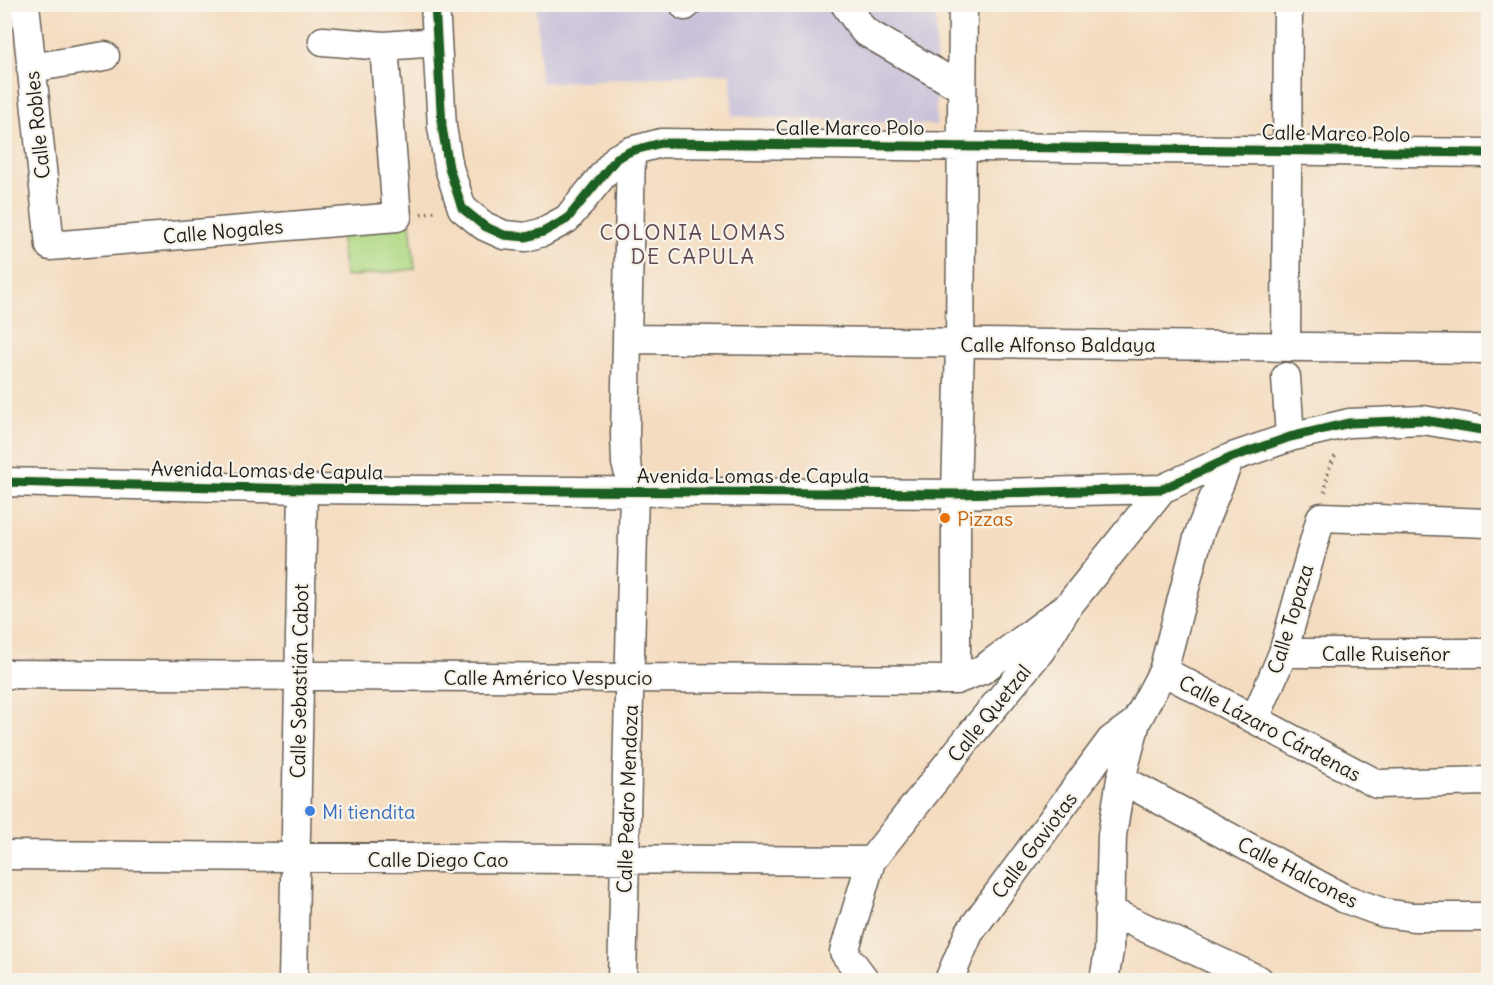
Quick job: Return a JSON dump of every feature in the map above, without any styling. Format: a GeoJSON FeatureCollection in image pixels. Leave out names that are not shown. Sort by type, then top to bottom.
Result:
{"type":"FeatureCollection","features":[{"type":"Feature","properties":{"kind":"street","name":"Calle Robles"},"geometry":{"type":"LineString","coordinates":[[25,4],[50,246]]}},
{"type":"Feature","properties":{"kind":"street"},"geometry":{"type":"LineString","coordinates":[[435,4],[442,127],[448,168],[462,208]]}},
{"type":"Feature","properties":{"kind":"street"},"geometry":{"type":"LineString","coordinates":[[845,4],[864,31],[962,88]]}},
{"type":"Feature","properties":{"kind":"street"},"geometry":{"type":"LineString","coordinates":[[956,680],[956,494],[960,344],[963,4]]}},
{"type":"Feature","properties":{"kind":"street"},"geometry":{"type":"LineString","coordinates":[[1286,345],[1287,4]]}},
{"type":"Feature","properties":{"kind":"street"},"geometry":{"type":"LineString","coordinates":[[323,41],[384,46],[437,42]]}},
{"type":"Feature","properties":{"kind":"street"},"geometry":{"type":"LineString","coordinates":[[384,46],[397,217]]}},
{"type":"Feature","properties":{"kind":"street"},"geometry":{"type":"LineString","coordinates":[[31,68],[105,56]]}},
{"type":"Feature","properties":{"kind":"street","name":"Calle Marco Polo"},"geometry":{"type":"LineString","coordinates":[[462,208],[484,226],[504,235],[526,237],[543,232],[567,219],[617,158],[631,151],[661,143],[1488,153]]}},
{"type":"Feature","properties":{"kind":"street","name":"Calle Pedro Mendoza"},"geometry":{"type":"LineString","coordinates":[[622,981],[634,492],[626,463],[631,151]]}},
{"type":"Feature","properties":{"kind":"street","name":"Calle Nogales"},"geometry":{"type":"LineString","coordinates":[[50,246],[397,217]]}},
{"type":"Feature","properties":{"kind":"street","name":"Calle Alfonso Baldaya"},"geometry":{"type":"LineString","coordinates":[[628,339],[1488,349]]}},
{"type":"Feature","properties":{"kind":"street"},"geometry":{"type":"LineString","coordinates":[[1286,377],[1290,437]]}},
{"type":"Feature","properties":{"kind":"street","name":"Avenida Lomas de Capula"},"geometry":{"type":"LineString","coordinates":[[4,482],[303,489],[956,494],[1162,489],[1230,458],[1290,437],[1349,423],[1423,420],[1488,431]]}},
{"type":"Feature","properties":{"kind":"street"},"geometry":{"type":"LineString","coordinates":[[1104,981],[1109,951],[1112,835],[1120,779],[1136,722],[1164,671],[1199,534],[1230,458]]}},
{"type":"Feature","properties":{"kind":"street","name":"Calle Sebastián Cabot"},"geometry":{"type":"LineString","coordinates":[[293,981],[303,489]]}},
{"type":"Feature","properties":{"kind":"street","name":"Calle Quetzal"},"geometry":{"type":"LineString","coordinates":[[865,981],[844,952],[871,861],[1041,650],[1068,606],[1162,489]]}},
{"type":"Feature","properties":{"kind":"street"},"geometry":{"type":"LineString","coordinates":[[1321,517],[1488,523]]}},
{"type":"Feature","properties":{"kind":"street","name":"Calle Topaza"},"geometry":{"type":"LineString","coordinates":[[1255,719],[1283,653],[1321,517]]}},
{"type":"Feature","properties":{"kind":"street","name":"Calle Américo Vespucio"},"geometry":{"type":"LineString","coordinates":[[4,674],[956,680],[982,670],[1068,606]]}},
{"type":"Feature","properties":{"kind":"street","name":"Calle Ruiseñor"},"geometry":{"type":"LineString","coordinates":[[1283,653],[1488,653]]}},
{"type":"Feature","properties":{"kind":"street","name":"Calle Lázaro Cárdenas"},"geometry":{"type":"LineString","coordinates":[[1164,671],[1377,784],[1488,781]]}},
{"type":"Feature","properties":{"kind":"street","name":"Calle Gaviotas"},"geometry":{"type":"LineString","coordinates":[[950,981],[969,933],[1111,740],[1136,722]]}},
{"type":"Feature","properties":{"kind":"street","name":"Calle Halcones"},"geometry":{"type":"LineString","coordinates":[[1120,779],[1343,898],[1384,913],[1403,916],[1488,917]]}},
{"type":"Feature","properties":{"kind":"street","name":"Calle Diego Cao"},"geometry":{"type":"LineString","coordinates":[[4,855],[871,861]]}},
{"type":"Feature","properties":{"kind":"street"},"geometry":{"type":"LineString","coordinates":[[1109,911],[1259,981]]}},
{"type":"Feature","properties":{"kind":"path"},"geometry":{"type":"LineString","coordinates":[[397,217],[462,208]]}},
{"type":"Feature","properties":{"kind":"path"},"geometry":{"type":"LineString","coordinates":[[1321,517],[1328,471],[1349,423]]}},
{"type":"Feature","properties":{"kind":"shaded area"},"geometry":{"type":"Polygon","coordinates":[[[536,5],[936,5],[936,125],[732,116],[731,73],[541,83],[536,5]]]}},
{"type":"Feature","properties":{"kind":"green space"},"geometry":{"type":"Polygon","coordinates":[[[410,223],[415,269],[345,277],[340,231],[410,223]]]}},
{"type":"Feature","properties":{"kind":"cycle path"},"geometry":{"type":"LineString","coordinates":[[435,4],[442,127],[449,168],[462,208],[484,226],[504,235],[526,237],[543,232],[567,219],[617,158],[631,151],[661,143],[1488,153]]}},
{"type":"Feature","properties":{"kind":"cycle path"},"geometry":{"type":"LineString","coordinates":[[4,482],[303,489],[956,494],[1162,489],[1230,458],[1290,437],[1349,423],[1423,420],[1488,431]]}},
{"type":"Feature","properties":{"kind":"place","name":"Pizzas"},"geometry":{"type":"Point","coordinates":[945,518]}},
{"type":"Feature","properties":{"kind":"place","name":"Mi tiendita"},"geometry":{"type":"Point","coordinates":[310,811]}},
{"type":"Feature","properties":{"kind":"district","name":"COLONIA LOMAS DE CAPULA"},"geometry":{"type":"Point","coordinates":[693,244]}}]}
